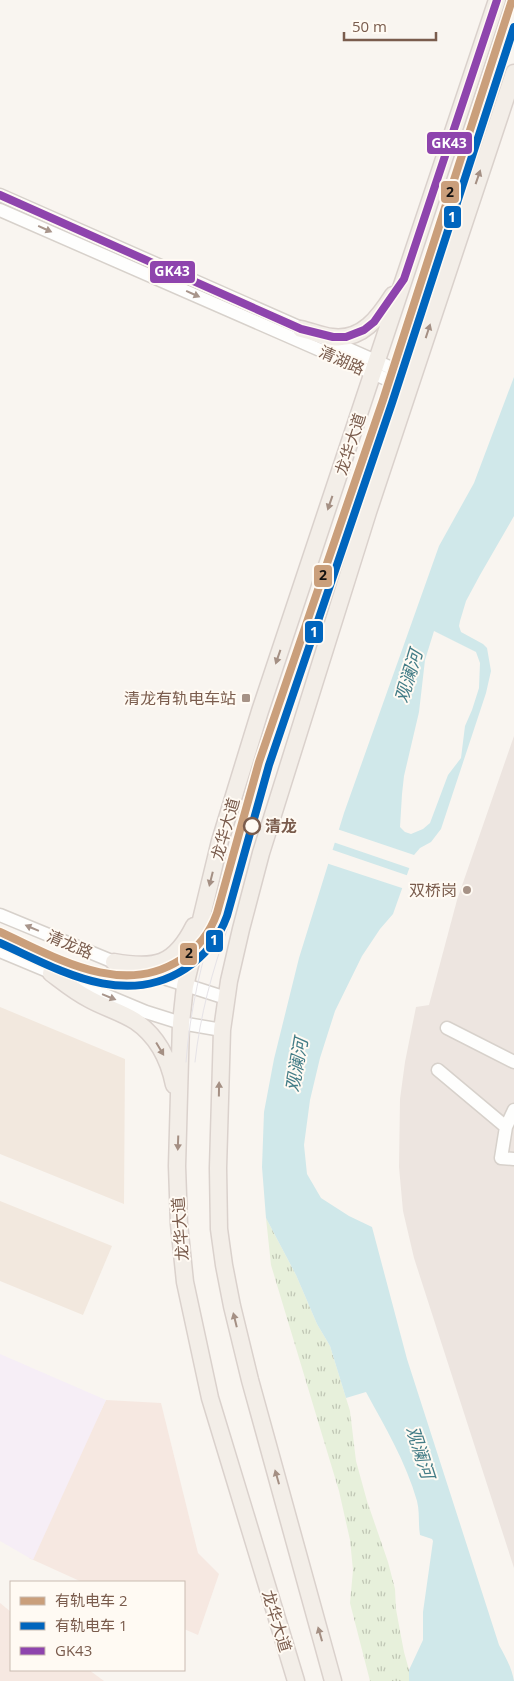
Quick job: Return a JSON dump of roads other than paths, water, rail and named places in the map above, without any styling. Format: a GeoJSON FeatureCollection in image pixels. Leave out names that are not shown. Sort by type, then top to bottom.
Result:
{"type":"FeatureCollection","features":[{"type":"Feature","properties":{"kind":"main road","name":"龙华大道"},"geometry":{"type":"LineString","coordinates":[[296,1681],[210,1398],[185,1282],[179,1224],[177,1166],[181,1023],[185,986],[220,841],[260,711],[498,0]]}},
{"type":"Feature","properties":{"kind":"main road"},"geometry":{"type":"LineString","coordinates":[[333,1681],[250,1380],[224,1265],[219,1230],[218,1168],[222,1030],[226,998],[240,929],[267,834],[362,530],[514,73]]}},
{"type":"Feature","properties":{"kind":"main road"},"geometry":{"type":"LineString","coordinates":[[301,328],[333,337],[342,337],[359,332],[374,322],[404,279]]}},
{"type":"Feature","properties":{"kind":"main road"},"geometry":{"type":"LineString","coordinates":[[114,962],[145,966],[169,959],[191,933],[205,904]]}},
{"type":"Feature","properties":{"kind":"main road"},"geometry":{"type":"LineString","coordinates":[[50,973],[76,992],[133,1020],[149,1033],[168,1062],[179,1108]]}},
{"type":"Feature","properties":{"kind":"street","name":"清湖路"},"geometry":{"type":"LineString","coordinates":[[0,195],[301,328],[375,368]]}},
{"type":"Feature","properties":{"kind":"street","name":"清湖路"},"geometry":{"type":"LineString","coordinates":[[0,210],[411,383]]}},
{"type":"Feature","properties":{"kind":"street","name":"清龙路"},"geometry":{"type":"LineString","coordinates":[[0,915],[114,962],[226,998]]}},
{"type":"Feature","properties":{"kind":"street"},"geometry":{"type":"LineString","coordinates":[[0,951],[146,1012],[181,1023],[222,1030]]}},
{"type":"Feature","properties":{"kind":"street"},"geometry":{"type":"LineString","coordinates":[[446,1028],[514,1062]]}},
{"type":"Feature","properties":{"kind":"street"},"geometry":{"type":"LineString","coordinates":[[438,1070],[506,1127]]}},
{"type":"Feature","properties":{"kind":"street"},"geometry":{"type":"LineString","coordinates":[[514,1110],[506,1127],[501,1158],[514,1159]]}},
{"type":"Feature","properties":{"kind":"water","name":"观澜河"},"geometry":{"type":"Polygon","coordinates":[[[514,377],[514,516],[466,601],[459,626],[461,632],[487,648],[491,671],[486,693],[441,829],[431,842],[420,848],[414,855],[393,914],[380,929],[362,956],[335,1011],[320,1058],[310,1100],[304,1145],[307,1174],[321,1198],[349,1216],[372,1227],[407,1359],[499,1645],[510,1667],[514,1681],[409,1681],[409,1670],[423,1640],[423,1612],[433,1541],[420,1535],[418,1505],[407,1472],[366,1392],[346,1398],[330,1346],[317,1324],[296,1275],[266,1218],[262,1167],[264,1112],[274,1059],[299,958],[344,813],[439,546],[474,483],[514,377]],[[434,631],[425,660],[419,712],[404,776],[400,827],[405,832],[411,834],[423,829],[430,823],[448,775],[461,758],[465,726],[479,688],[480,663],[476,652],[434,631]]]}},
{"type":"Feature","properties":{"kind":"tram line","name":"2"},"geometry":{"type":"LineString","coordinates":[[0,932],[88,970],[135,975],[158,971],[180,960],[197,946],[211,927],[217,913],[259,762],[383,400],[512,0]]}},
{"type":"Feature","properties":{"kind":"tram line","name":"1"},"geometry":{"type":"LineString","coordinates":[[0,943],[45,964],[91,981],[115,985],[138,985],[162,980],[185,969],[205,952],[220,932],[227,916],[269,765],[392,403],[514,27]]}},
{"type":"Feature","properties":{"kind":"tram line"},"geometry":{"type":"LineString","coordinates":[[186,1062],[190,1024],[197,987],[217,913]]}},
{"type":"Feature","properties":{"kind":"tram line"},"geometry":{"type":"LineString","coordinates":[[195,1062],[207,994],[228,927]]}},
{"type":"Feature","properties":{"kind":"place","name":"清龙有轨电车站"},"geometry":{"type":"Point","coordinates":[246,698]}},
{"type":"Feature","properties":{"kind":"place","name":"清龙"},"geometry":{"type":"Point","coordinates":[252,826]}},
{"type":"Feature","properties":{"kind":"place","name":"双桥岗"},"geometry":{"type":"Point","coordinates":[467,890]}}]}
